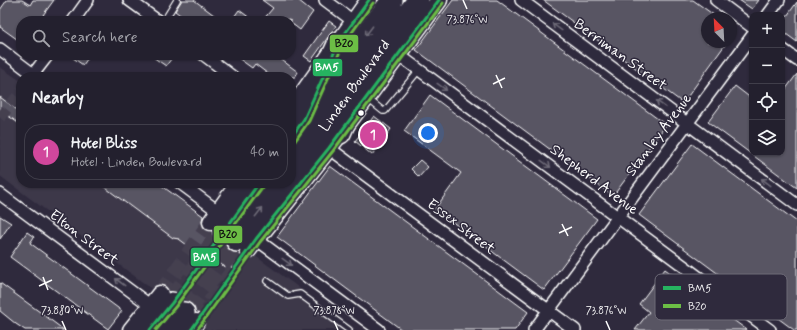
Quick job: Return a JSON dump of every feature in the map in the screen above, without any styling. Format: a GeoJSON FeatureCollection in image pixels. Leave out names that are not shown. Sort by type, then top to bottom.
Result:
{"type":"FeatureCollection","features":[{"type":"Feature","properties":{"kind":"highway","name":"Linden Boulevard"},"geometry":{"type":"LineString","coordinates":[[298,115],[392,0]]}},
{"type":"Feature","properties":{"kind":"highway","name":"Linden Boulevard"},"geometry":{"type":"LineString","coordinates":[[296,164],[417,4]]}},
{"type":"Feature","properties":{"kind":"highway"},"geometry":{"type":"LineString","coordinates":[[298,115],[339,42]]}},
{"type":"Feature","properties":{"kind":"highway"},"geometry":{"type":"LineString","coordinates":[[334,141],[370,66]]}},
{"type":"Feature","properties":{"kind":"highway"},"geometry":{"type":"LineString","coordinates":[[232,233],[256,188]]}},
{"type":"Feature","properties":{"kind":"highway"},"geometry":{"type":"LineString","coordinates":[[232,233],[277,188]]}},
{"type":"Feature","properties":{"kind":"highway"},"geometry":{"type":"LineString","coordinates":[[150,330],[176,311]]}},
{"type":"Feature","properties":{"kind":"highway"},"geometry":{"type":"LineString","coordinates":[[171,330],[176,311]]}},
{"type":"Feature","properties":{"kind":"street"},"geometry":{"type":"LineString","coordinates":[[77,16],[88,0]]}},
{"type":"Feature","properties":{"kind":"street"},"geometry":{"type":"LineString","coordinates":[[129,0],[151,16]]}},
{"type":"Feature","properties":{"kind":"street"},"geometry":{"type":"LineString","coordinates":[[325,0],[353,21]]}},
{"type":"Feature","properties":{"kind":"street"},"geometry":{"type":"LineString","coordinates":[[339,42],[369,0]]}},
{"type":"Feature","properties":{"kind":"street","name":"Linden Boulevard"},"geometry":{"type":"LineString","coordinates":[[296,175],[334,141],[439,0]]}},
{"type":"Feature","properties":{"kind":"street","name":"Berriman Street"},"geometry":{"type":"LineString","coordinates":[[521,0],[797,205]]}},
{"type":"Feature","properties":{"kind":"street"},"geometry":{"type":"LineString","coordinates":[[716,0],[749,25]]}},
{"type":"Feature","properties":{"kind":"street"},"geometry":{"type":"LineString","coordinates":[[770,12],[779,0]]}},
{"type":"Feature","properties":{"kind":"street","name":"Stanley Avenue"},"geometry":{"type":"LineString","coordinates":[[534,330],[749,40]]}},
{"type":"Feature","properties":{"kind":"street"},"geometry":{"type":"LineString","coordinates":[[0,50],[29,72]]}},
{"type":"Feature","properties":{"kind":"street"},"geometry":{"type":"LineString","coordinates":[[785,51],[797,60]]}},
{"type":"Feature","properties":{"kind":"street","name":"Shepherd Avenue"},"geometry":{"type":"LineString","coordinates":[[399,55],[695,274]]}},
{"type":"Feature","properties":{"kind":"street"},"geometry":{"type":"LineString","coordinates":[[37,72],[45,60]]}},
{"type":"Feature","properties":{"kind":"street"},"geometry":{"type":"LineString","coordinates":[[210,60],[224,72]]}},
{"type":"Feature","properties":{"kind":"street","name":"Essex Street"},"geometry":{"type":"LineString","coordinates":[[334,141],[548,311],[575,330]]}},
{"type":"Feature","properties":{"kind":"street"},"geometry":{"type":"LineString","coordinates":[[185,188],[232,233],[379,330]]}},
{"type":"Feature","properties":{"kind":"street"},"geometry":{"type":"LineString","coordinates":[[232,233],[238,188]]}},
{"type":"Feature","properties":{"kind":"street","name":"Linden Boulevard"},"geometry":{"type":"LineString","coordinates":[[232,233],[282,188]]}},
{"type":"Feature","properties":{"kind":"street","name":"Elton Street"},"geometry":{"type":"LineString","coordinates":[[0,194],[176,311]]}},
{"type":"Feature","properties":{"kind":"street"},"geometry":{"type":"LineString","coordinates":[[131,330],[176,311]]}},
{"type":"Feature","properties":{"kind":"street","name":"Shepherd Avenue"},"geometry":{"type":"LineString","coordinates":[[757,320],[770,330]]}},
{"type":"Feature","properties":{"kind":"lane"},"geometry":{"type":"LineString","coordinates":[[167,16],[178,0]]}},
{"type":"Feature","properties":{"kind":"lane"},"geometry":{"type":"LineString","coordinates":[[367,98],[385,111],[419,70]]}},
{"type":"Feature","properties":{"kind":"lane"},"geometry":{"type":"LineString","coordinates":[[267,281],[288,296],[300,294],[349,330]]}},
{"type":"Feature","properties":{"kind":"shaded area"},"geometry":{"type":"Polygon","coordinates":[[[0,67],[16,78],[16,188],[0,176],[0,67]]]}},
{"type":"Feature","properties":{"kind":"shaded area"},"geometry":{"type":"Polygon","coordinates":[[[16,188],[166,188],[243,247],[357,330],[207,330],[16,188]]]}},
{"type":"Feature","properties":{"kind":"building"},"geometry":{"type":"Polygon","coordinates":[[[7,0],[22,0],[30,5],[33,0],[54,0],[43,15],[44,16],[16,16],[16,38],[0,27],[0,10],[7,0]]]}},
{"type":"Feature","properties":{"kind":"building"},"geometry":{"type":"Polygon","coordinates":[[[182,0],[194,0],[215,16],[182,16],[175,11],[182,0]]]}},
{"type":"Feature","properties":{"kind":"building"},"geometry":{"type":"Polygon","coordinates":[[[262,0],[298,0],[313,12],[300,30],[296,27],[296,16],[266,16],[273,8],[262,0]]]}},
{"type":"Feature","properties":{"kind":"building"},"geometry":{"type":"Polygon","coordinates":[[[453,0],[497,0],[666,125],[613,196],[416,50],[453,0]]]}},
{"type":"Feature","properties":{"kind":"building"},"geometry":{"type":"Polygon","coordinates":[[[543,0],[693,0],[710,12],[701,12],[701,48],[723,48],[683,103],[543,0]]]}},
{"type":"Feature","properties":{"kind":"building"},"geometry":{"type":"Polygon","coordinates":[[[739,0],[759,0],[752,9],[739,0]]]}},
{"type":"Feature","properties":{"kind":"building"},"geometry":{"type":"Polygon","coordinates":[[[797,2],[797,42],[785,33],[785,19],[797,2]]]}},
{"type":"Feature","properties":{"kind":"building"},"geometry":{"type":"Polygon","coordinates":[[[239,10],[247,16],[235,16],[239,10]]]}},
{"type":"Feature","properties":{"kind":"building"},"geometry":{"type":"Polygon","coordinates":[[[329,21],[336,26],[311,61],[304,56],[329,21]]]}},
{"type":"Feature","properties":{"kind":"building"},"geometry":{"type":"Polygon","coordinates":[[[76,60],[86,60],[83,65],[76,60]]]}},
{"type":"Feature","properties":{"kind":"building"},"geometry":{"type":"Polygon","coordinates":[[[157,60],[170,60],[166,66],[157,60]]]}},
{"type":"Feature","properties":{"kind":"building"},"geometry":{"type":"Polygon","coordinates":[[[241,60],[282,60],[298,72],[296,75],[296,72],[265,72],[255,64],[252,68],[241,60]]]}},
{"type":"Feature","properties":{"kind":"building"},"geometry":{"type":"Polygon","coordinates":[[[797,74],[797,188],[754,156],[785,156],[785,90],[797,74]]]}},
{"type":"Feature","properties":{"kind":"building"},"geometry":{"type":"Polygon","coordinates":[[[735,86],[749,97],[749,152],[708,122],[735,86]]]}},
{"type":"Feature","properties":{"kind":"building"},"geometry":{"type":"Polygon","coordinates":[[[430,95],[597,219],[544,290],[435,209],[461,173],[404,131],[430,95]]]}},
{"type":"Feature","properties":{"kind":"building"},"geometry":{"type":"Polygon","coordinates":[[[0,97],[16,109],[16,121],[0,110],[0,97]]]}},
{"type":"Feature","properties":{"kind":"building"},"geometry":{"type":"Polygon","coordinates":[[[374,116],[391,129],[372,155],[355,141],[374,116]]]}},
{"type":"Feature","properties":{"kind":"building"},"geometry":{"type":"Polygon","coordinates":[[[692,144],[797,222],[797,330],[794,330],[781,320],[787,320],[787,274],[719,274],[639,215],[692,144]]]}},
{"type":"Feature","properties":{"kind":"building"},"geometry":{"type":"Polygon","coordinates":[[[420,160],[428,167],[419,177],[411,169],[420,160]]]}},
{"type":"Feature","properties":{"kind":"building"},"geometry":{"type":"Polygon","coordinates":[[[330,166],[528,312],[515,330],[402,330],[277,237],[330,166]]]}},
{"type":"Feature","properties":{"kind":"building"},"geometry":{"type":"Polygon","coordinates":[[[106,188],[165,188],[203,216],[203,226],[205,229],[212,231],[213,236],[217,240],[225,243],[229,250],[235,253],[239,252],[244,258],[240,263],[238,261],[233,268],[229,266],[228,268],[199,254],[179,239],[173,238],[106,188]]]}},
{"type":"Feature","properties":{"kind":"building"},"geometry":{"type":"Polygon","coordinates":[[[0,216],[11,223],[0,239],[0,216]]]}},
{"type":"Feature","properties":{"kind":"building"},"geometry":{"type":"Polygon","coordinates":[[[27,232],[34,237],[30,243],[122,311],[108,329],[10,257],[27,232]]]}},
{"type":"Feature","properties":{"kind":"building"},"geometry":{"type":"Polygon","coordinates":[[[665,269],[672,274],[661,274],[665,269]]]}},
{"type":"Feature","properties":{"kind":"building"},"geometry":{"type":"Polygon","coordinates":[[[655,282],[655,320],[733,320],[747,330],[635,330],[649,312],[639,304],[655,282]]]}},
{"type":"Feature","properties":{"kind":"building"},"geometry":{"type":"Polygon","coordinates":[[[0,283],[64,330],[25,330],[16,324],[0,311],[0,283]]]}},
{"type":"Feature","properties":{"kind":"tunnel"},"geometry":{"type":"LineString","coordinates":[[0,118],[16,97]]}},
{"type":"Feature","properties":{"kind":"tunnel"},"geometry":{"type":"LineString","coordinates":[[160,294],[211,222]]}},
{"type":"Feature","properties":{"kind":"tunnel"},"geometry":{"type":"LineString","coordinates":[[172,303],[224,231]]}},
{"type":"Feature","properties":{"kind":"tunnel"},"geometry":{"type":"LineString","coordinates":[[184,313],[237,241]]}},
{"type":"Feature","properties":{"kind":"tunnel"},"geometry":{"type":"LineString","coordinates":[[196,322],[248,250]]}},
{"type":"Feature","properties":{"kind":"transit line","name":"BM5"},"geometry":{"type":"LineString","coordinates":[[296,131],[304,119],[339,42],[369,0]]}},
{"type":"Feature","properties":{"kind":"transit line","name":"BM5"},"geometry":{"type":"LineString","coordinates":[[191,330],[256,239],[329,148],[439,0]]}},
{"type":"Feature","properties":{"kind":"transit line","name":"B20"},"geometry":{"type":"LineString","coordinates":[[296,140],[309,121],[343,45],[373,3]]}},
{"type":"Feature","properties":{"kind":"transit line","name":"B20"},"geometry":{"type":"LineString","coordinates":[[197,330],[260,242],[333,151],[443,3]]}},
{"type":"Feature","properties":{"kind":"transit line","name":"BM5"},"geometry":{"type":"LineString","coordinates":[[150,330],[172,303],[255,188]]}},
{"type":"Feature","properties":{"kind":"transit line","name":"B20"},"geometry":{"type":"LineString","coordinates":[[156,330],[176,306],[262,188]]}},
{"type":"Feature","properties":{"kind":"place","name":"Hotel Bliss"},"geometry":{"type":"Point","coordinates":[373,135]}}]}
